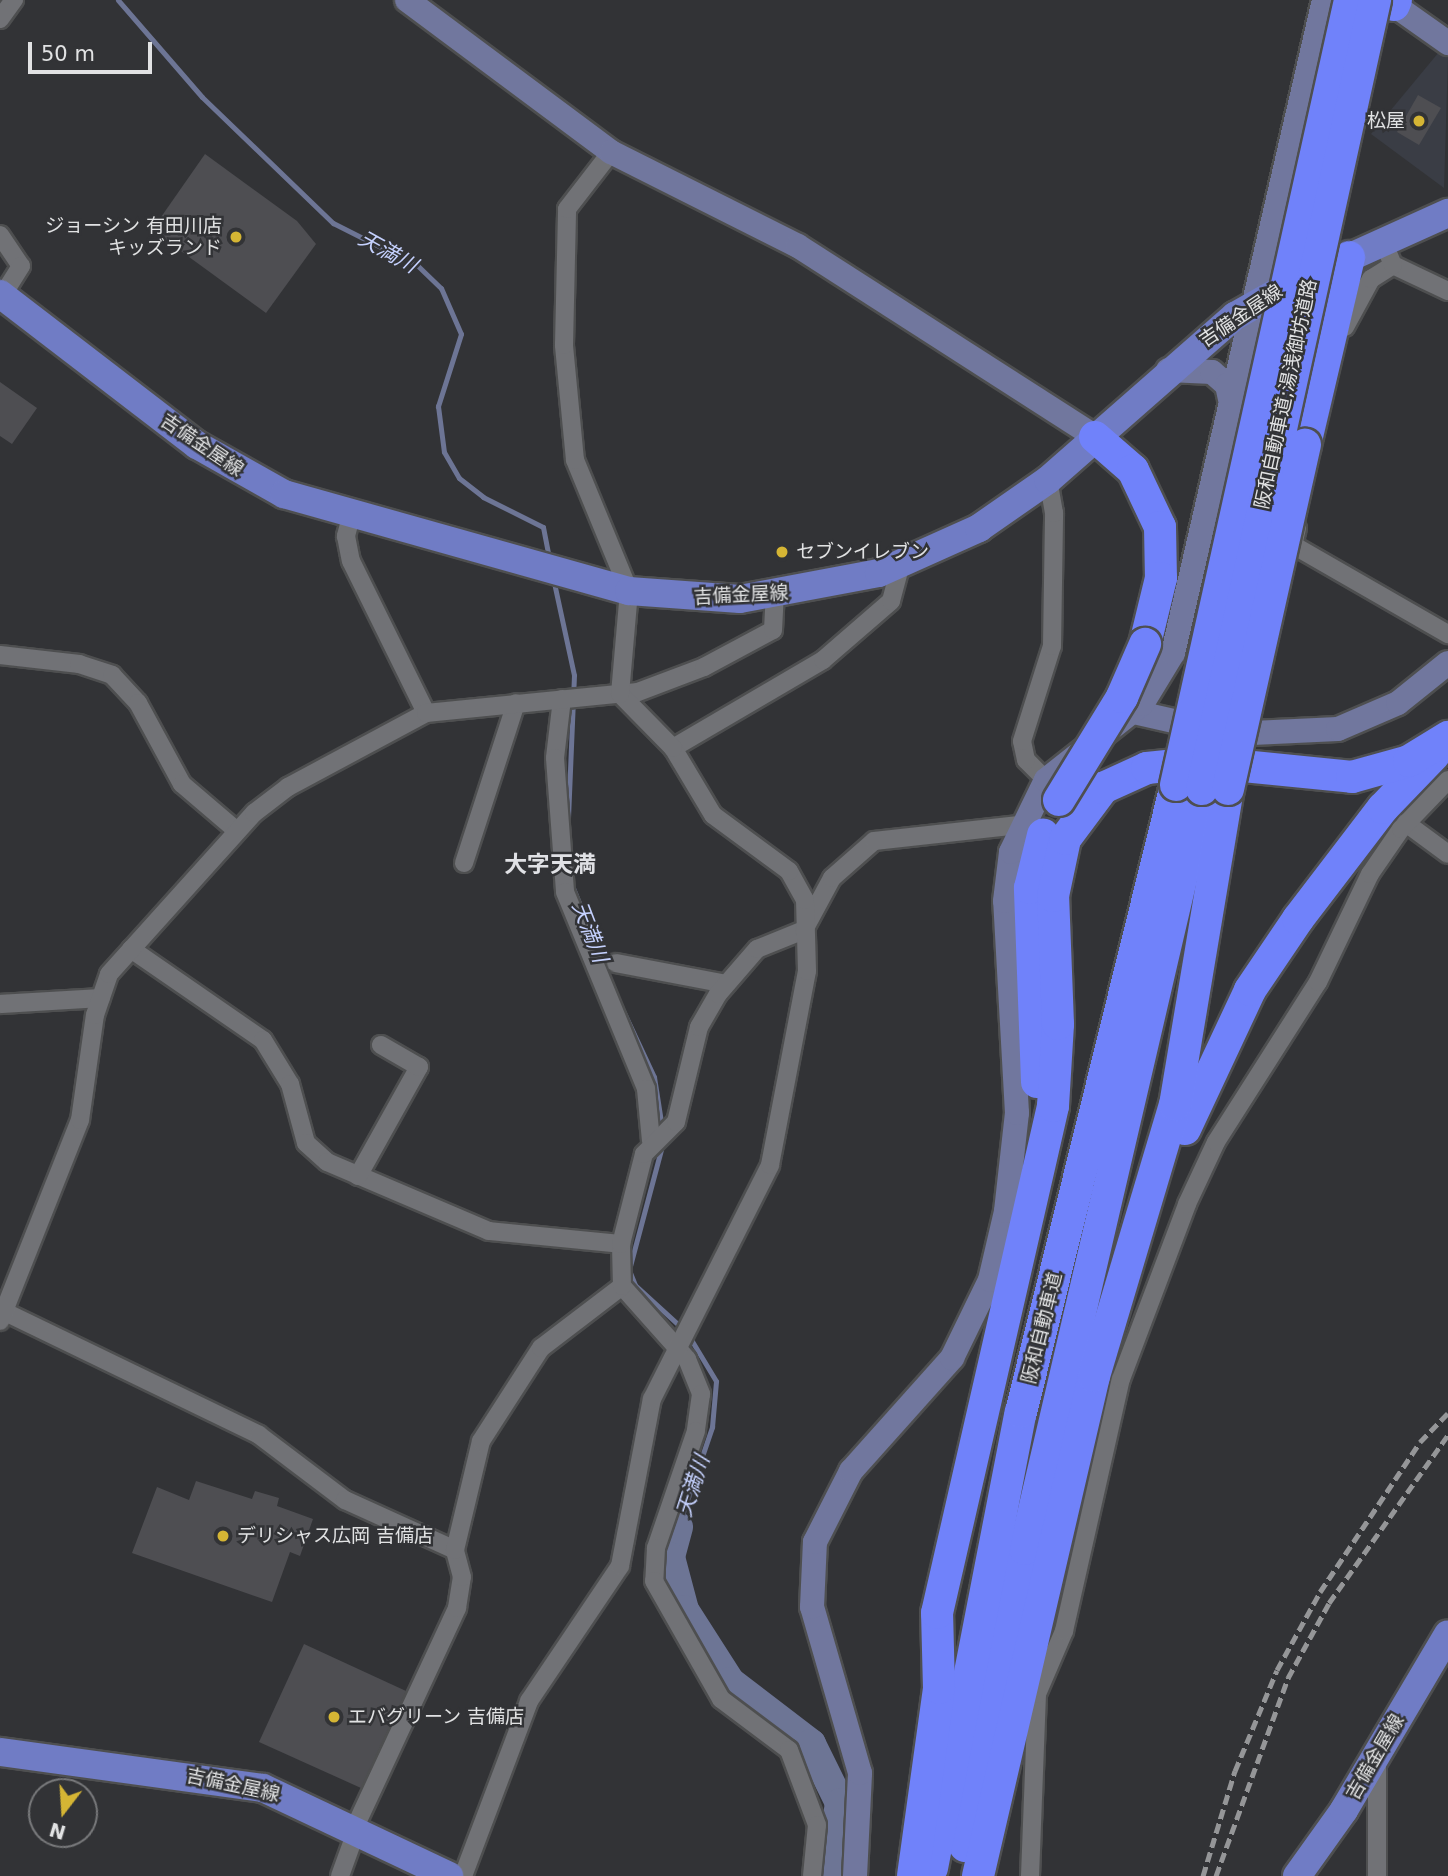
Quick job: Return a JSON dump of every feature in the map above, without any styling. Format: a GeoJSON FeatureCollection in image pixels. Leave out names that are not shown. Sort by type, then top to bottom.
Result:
{"type":"FeatureCollection","features":[{"type":"Feature","properties":{"kind":"highway","name":"阪和自動車道;湯浅御坊道路"},"geometry":{"type":"LineString","coordinates":[[1202,788],[1350,0]]}},
{"type":"Feature","properties":{"kind":"highway","name":"阪和自動車道;湯浅御坊道路"},"geometry":{"type":"LineString","coordinates":[[1202,788],[1390,1]]}},
{"type":"Feature","properties":{"kind":"highway"},"geometry":{"type":"LineString","coordinates":[[978,1876],[1094,1376],[1175,1105],[1202,788],[1304,445],[1349,257]]}},
{"type":"Feature","properties":{"kind":"highway"},"geometry":{"type":"LineString","coordinates":[[1022,1254],[1038,1076],[1030,888],[1035,857],[1053,790],[1122,697],[1146,644],[1161,578],[1160,527],[1139,478],[1095,437]]}},
{"type":"Feature","properties":{"kind":"highway"},"geometry":{"type":"LineString","coordinates":[[1123,1286],[1191,1113],[1251,990],[1383,808],[1448,739]]}},
{"type":"Feature","properties":{"kind":"highway"},"geometry":{"type":"LineString","coordinates":[[912,1876],[939,1688],[937,1613],[1022,1254],[1057,1069],[1055,867],[1088,802],[1121,778],[1177,761],[1352,778],[1409,761],[1448,739]]}},
{"type":"Feature","properties":{"kind":"highway","name":"阪和自動車道"},"geometry":{"type":"LineString","coordinates":[[930,1876],[1021,1412],[1202,788]]}},
{"type":"Feature","properties":{"kind":"highway","name":"阪和自動車道"},"geometry":{"type":"LineString","coordinates":[[958,1876],[1025,1549],[1202,788]]}},
{"type":"Feature","properties":{"kind":"main road","name":"吉備金屋線"},"geometry":{"type":"LineString","coordinates":[[1,295],[226,464],[284,494],[351,517],[629,591],[707,599],[775,597],[901,564],[979,528],[1048,481],[1168,370],[1255,303],[1349,257],[1388,253],[1448,213]]}},
{"type":"Feature","properties":{"kind":"main road","name":"吉備金屋線"},"geometry":{"type":"LineString","coordinates":[[1297,1876],[1377,1753],[1448,1634]]}},
{"type":"Feature","properties":{"kind":"main road","name":"吉備金屋線"},"geometry":{"type":"LineString","coordinates":[[0,1752],[253,1786],[356,1828],[449,1876]]}},
{"type":"Feature","properties":{"kind":"street"},"geometry":{"type":"LineString","coordinates":[[0,19],[14,0]]}},
{"type":"Feature","properties":{"kind":"street"},"geometry":{"type":"LineString","coordinates":[[407,0],[611,152],[798,246],[1095,437]]}},
{"type":"Feature","properties":{"kind":"street"},"geometry":{"type":"LineString","coordinates":[[855,1876],[860,1773],[815,1620],[811,1562],[822,1519],[841,1484],[952,1358],[990,1280],[1016,1131],[1005,901],[1019,825],[1134,712],[1172,653],[1232,409],[1324,0]]}},
{"type":"Feature","properties":{"kind":"street"},"geometry":{"type":"LineString","coordinates":[[1390,1],[1448,43]]}},
{"type":"Feature","properties":{"kind":"street"},"geometry":{"type":"LineString","coordinates":[[463,1876],[529,1701],[613,1584],[625,1549],[645,1421],[679,1346],[770,1165],[801,1030],[805,900],[789,871],[765,847],[713,815],[673,748],[620,694],[629,591],[575,460],[566,402],[563,230],[573,195],[611,152]]}},
{"type":"Feature","properties":{"kind":"street"},"geometry":{"type":"LineString","coordinates":[[0,235],[21,266],[1,295]]}},
{"type":"Feature","properties":{"kind":"street"},"geometry":{"type":"LineString","coordinates":[[1448,291],[1388,253],[1371,279],[1345,327],[1293,545],[1448,634]]}},
{"type":"Feature","properties":{"kind":"street"},"geometry":{"type":"LineString","coordinates":[[1168,370],[1212,373],[1227,385],[1232,409]]}},
{"type":"Feature","properties":{"kind":"street"},"geometry":{"type":"LineString","coordinates":[[1048,481],[1052,646],[1022,741],[1026,760],[1053,790]]}},
{"type":"Feature","properties":{"kind":"street"},"geometry":{"type":"LineString","coordinates":[[351,517],[346,536],[351,561],[426,713]]}},
{"type":"Feature","properties":{"kind":"street"},"geometry":{"type":"LineString","coordinates":[[673,748],[823,660],[891,601],[901,564]]}},
{"type":"Feature","properties":{"kind":"street"},"geometry":{"type":"LineString","coordinates":[[455,1550],[345,1500],[259,1435],[2,1317],[80,1120],[101,998],[109,974],[237,831],[288,788],[426,713],[620,694],[658,686],[750,647],[773,630],[775,597]]}},
{"type":"Feature","properties":{"kind":"street"},"geometry":{"type":"LineString","coordinates":[[0,655],[79,664],[112,675],[149,719],[182,784],[237,831]]}},
{"type":"Feature","properties":{"kind":"street"},"geometry":{"type":"LineString","coordinates":[[1134,712],[1231,734],[1338,729],[1398,703],[1448,663]]}},
{"type":"Feature","properties":{"kind":"street"},"geometry":{"type":"LineString","coordinates":[[564,699],[555,758],[565,892],[646,1089],[651,1141],[621,1244],[622,1286],[679,1346],[699,1379],[701,1410],[656,1548],[654,1581],[721,1699],[789,1750],[817,1825],[812,1876]]}},
{"type":"Feature","properties":{"kind":"street"},"geometry":{"type":"LineString","coordinates":[[464,863],[516,703]]}},
{"type":"Feature","properties":{"kind":"street"},"geometry":{"type":"LineString","coordinates":[[1030,1876],[1037,1694],[1064,1631],[1121,1379],[1216,1142],[1406,823],[1448,779]]}},
{"type":"Feature","properties":{"kind":"street"},"geometry":{"type":"LineString","coordinates":[[1406,823],[1448,854]]}},
{"type":"Feature","properties":{"kind":"street"},"geometry":{"type":"LineString","coordinates":[[651,1141],[669,1133],[676,1122],[699,1027],[726,984],[757,949],[804,930],[832,878],[874,841],[1019,825]]}},
{"type":"Feature","properties":{"kind":"street"},"geometry":{"type":"LineString","coordinates":[[131,948],[263,1040],[287,1076],[306,1143],[358,1176],[489,1231],[621,1244]]}},
{"type":"Feature","properties":{"kind":"street"},"geometry":{"type":"LineString","coordinates":[[615,963],[726,984]]}},
{"type":"Feature","properties":{"kind":"street"},"geometry":{"type":"LineString","coordinates":[[0,1004],[101,998]]}},
{"type":"Feature","properties":{"kind":"street"},"geometry":{"type":"LineString","coordinates":[[358,1176],[418,1068],[381,1045]]}},
{"type":"Feature","properties":{"kind":"street"},"geometry":{"type":"LineString","coordinates":[[340,1876],[356,1828],[399,1724],[445,1644],[461,1593],[455,1550],[474,1461],[522,1370],[622,1286]]}},
{"type":"Feature","properties":{"kind":"street"},"geometry":{"type":"LineString","coordinates":[[1377,1753],[1377,1876]]}},
{"type":"Feature","properties":{"kind":"shaded area"},"geometry":{"type":"Polygon","coordinates":[[[1439,52],[1448,58],[1444,188],[1371,134],[1439,52]]]}},
{"type":"Feature","properties":{"kind":"building"},"geometry":{"type":"Polygon","coordinates":[[[1418,95],[1441,108],[1419,145],[1397,132],[1418,95]]]}},
{"type":"Feature","properties":{"kind":"building","name":"ジョーシン 有田川店 キッズランド"},"geometry":{"type":"Polygon","coordinates":[[[205,154],[297,221],[316,244],[266,313],[152,230],[205,154]]]}},
{"type":"Feature","properties":{"kind":"building"},"geometry":{"type":"Polygon","coordinates":[[[0,382],[37,408],[12,444],[0,436],[0,382]]]}},
{"type":"Feature","properties":{"kind":"building","name":"デリシャス広岡 吉備店"},"geometry":{"type":"Polygon","coordinates":[[[196,1481],[252,1499],[255,1491],[279,1498],[277,1506],[313,1519],[300,1556],[290,1552],[272,1602],[132,1553],[157,1487],[189,1500],[196,1481]]]}},
{"type":"Feature","properties":{"kind":"building","name":"エバグリーン 吉備店"},"geometry":{"type":"Polygon","coordinates":[[[304,1644],[406,1691],[361,1788],[259,1742],[304,1644]]]}},
{"type":"Feature","properties":{"kind":"waterway","name":"天満川"},"geometry":{"type":"LineString","coordinates":[[118,0],[202,97],[333,223],[418,266],[441,288],[461,334],[438,406],[444,452],[459,478],[483,497],[543,527],[549,558]]}},
{"type":"Feature","properties":{"kind":"waterway","name":"天満川"},"geometry":{"type":"LineString","coordinates":[[553,578],[574,675],[568,818]]}},
{"type":"Feature","properties":{"kind":"waterway","name":"天満川"},"geometry":{"type":"LineString","coordinates":[[571,883],[583,913]]}},
{"type":"Feature","properties":{"kind":"waterway","name":"天満川"},"geometry":{"type":"LineString","coordinates":[[618,1000],[654,1077],[662,1128]]}},
{"type":"Feature","properties":{"kind":"waterway","name":"天満川"},"geometry":{"type":"LineString","coordinates":[[663,1142],[629,1270],[635,1285],[683,1329]]}},
{"type":"Feature","properties":{"kind":"waterway","name":"天満川"},"geometry":{"type":"LineString","coordinates":[[678,1527],[712,1427],[716,1381],[689,1336]]}},
{"type":"Feature","properties":{"kind":"waterway","name":"天満川"},"geometry":{"type":"LineString","coordinates":[[678,1527],[670,1557],[684,1610],[730,1682],[811,1744],[840,1803],[829,1876]]}},
{"type":"Feature","properties":{"kind":"railway"},"geometry":{"type":"LineString","coordinates":[[1203,1876],[1235,1771],[1277,1670],[1320,1592],[1420,1442],[1448,1413]]}},
{"type":"Feature","properties":{"kind":"railway"},"geometry":{"type":"LineString","coordinates":[[1216,1876],[1288,1678],[1329,1603],[1448,1435]]}},
{"type":"Feature","properties":{"kind":"place","name":"松屋"},"geometry":{"type":"Point","coordinates":[1419,121]}},
{"type":"Feature","properties":{"kind":"place","name":"ジョーシン 有田川店 キッズランド"},"geometry":{"type":"Point","coordinates":[236,237]}},
{"type":"Feature","properties":{"kind":"place","name":"セブンイレブン"},"geometry":{"type":"Point","coordinates":[782,552]}},
{"type":"Feature","properties":{"kind":"place","name":"デリシャス広岡 吉備店"},"geometry":{"type":"Point","coordinates":[223,1536]}},
{"type":"Feature","properties":{"kind":"place","name":"エバグリーン 吉備店"},"geometry":{"type":"Point","coordinates":[334,1717]}},
{"type":"Feature","properties":{"kind":"district","name":"大字天満"},"geometry":{"type":"Point","coordinates":[550,864]}}]}
